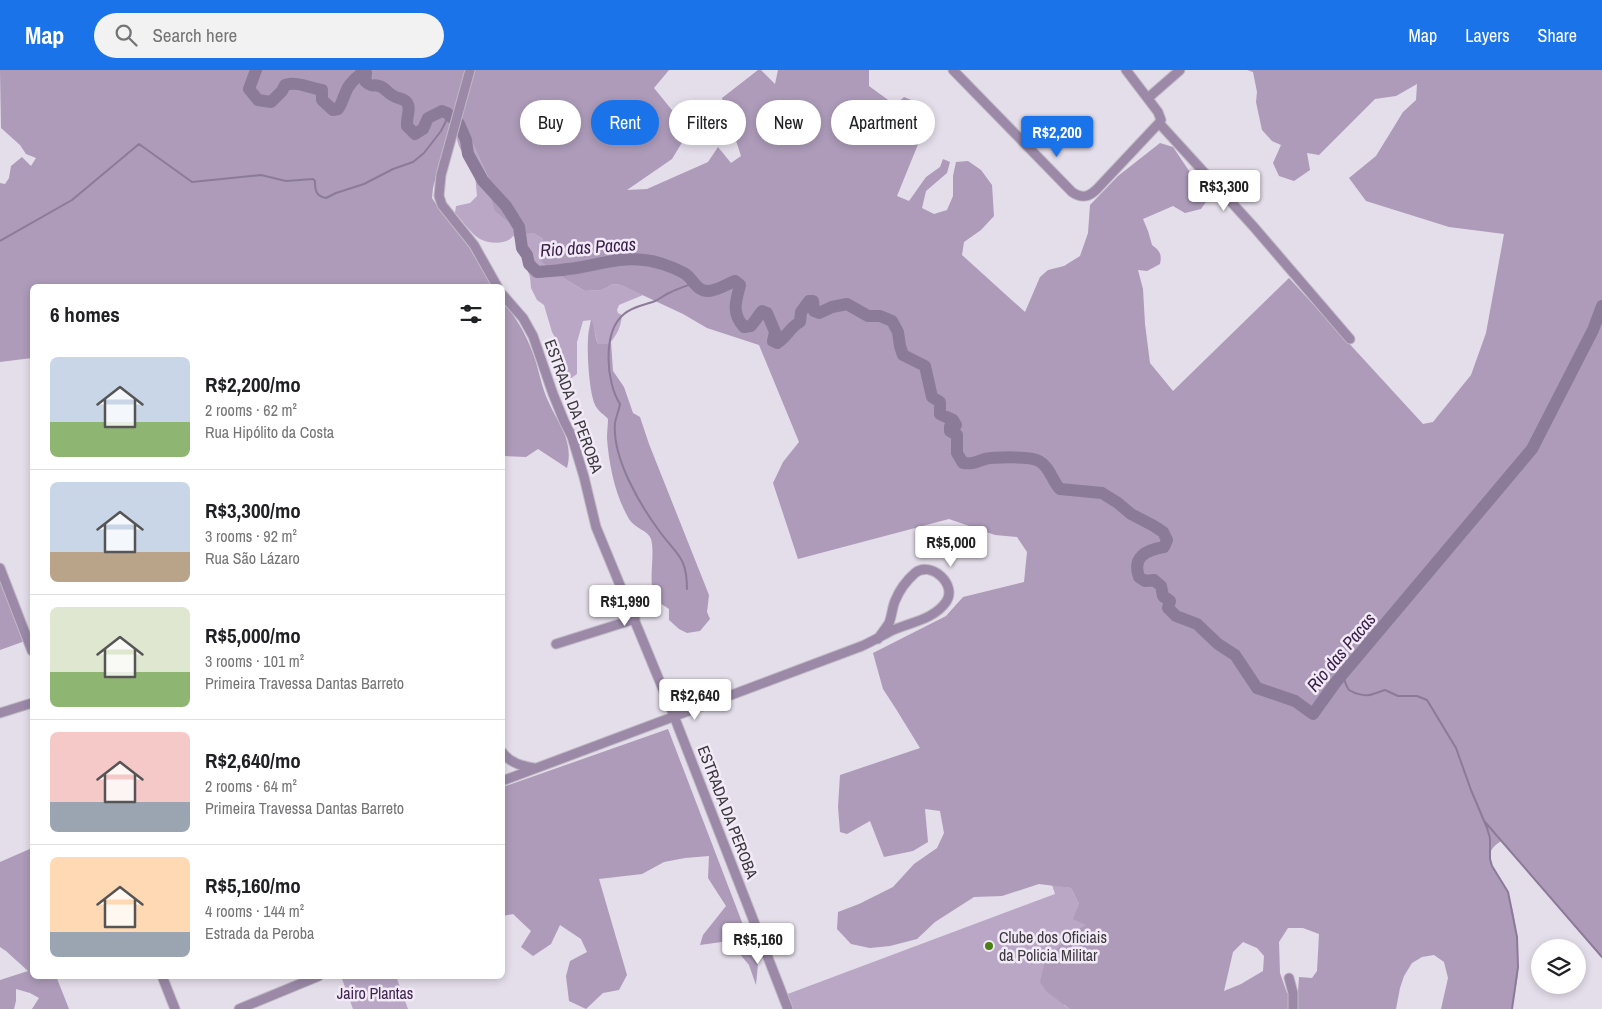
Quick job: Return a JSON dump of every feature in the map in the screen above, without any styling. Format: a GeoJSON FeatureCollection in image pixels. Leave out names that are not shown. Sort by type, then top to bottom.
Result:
{"type":"FeatureCollection","features":[{"type":"Feature","properties":{"kind":"street"},"geometry":{"type":"LineString","coordinates":[[470,70],[439,190],[442,205],[474,245],[496,284]]}},
{"type":"Feature","properties":{"kind":"street"},"geometry":{"type":"LineString","coordinates":[[953,70],[1072,192],[1084,197],[1091,194],[1159,123],[1160,116],[1126,70]]}},
{"type":"Feature","properties":{"kind":"street"},"geometry":{"type":"LineString","coordinates":[[1148,98],[1180,70]]}},
{"type":"Feature","properties":{"kind":"street"},"geometry":{"type":"LineString","coordinates":[[1159,123],[1253,226],[1348,337]]}},
{"type":"Feature","properties":{"kind":"street","name":"ESTRADA DA PEROBA"},"geometry":{"type":"LineString","coordinates":[[505,298],[522,318],[533,336],[553,394],[572,438],[596,527],[674,716],[788,1009]]}},
{"type":"Feature","properties":{"kind":"street"},"geometry":{"type":"LineString","coordinates":[[0,568],[30,646]]}},
{"type":"Feature","properties":{"kind":"street"},"geometry":{"type":"LineString","coordinates":[[505,779],[878,639],[893,630],[926,618],[939,610],[948,600],[949,590],[943,576],[929,569],[917,571],[894,601],[889,623],[878,639]]}},
{"type":"Feature","properties":{"kind":"street"},"geometry":{"type":"LineString","coordinates":[[556,644],[635,619]]}},
{"type":"Feature","properties":{"kind":"street"},"geometry":{"type":"LineString","coordinates":[[0,713],[30,703]]}},
{"type":"Feature","properties":{"kind":"street"},"geometry":{"type":"LineString","coordinates":[[505,757],[513,762],[534,768]]}},
{"type":"Feature","properties":{"kind":"street"},"geometry":{"type":"LineString","coordinates":[[1289,978],[1293,993],[1293,1009]]}},
{"type":"Feature","properties":{"kind":"street"},"geometry":{"type":"LineString","coordinates":[[163,979],[175,1009]]}},
{"type":"Feature","properties":{"kind":"street"},"geometry":{"type":"LineString","coordinates":[[239,1009],[313,979]]}},
{"type":"Feature","properties":{"kind":"green space"},"geometry":{"type":"Polygon","coordinates":[[[461,122],[488,177],[489,192],[507,220],[514,228],[533,233],[543,239],[543,248],[560,276],[585,291],[602,290],[613,284],[621,285],[643,295],[619,305],[617,310],[622,315],[621,323],[609,344],[598,344],[591,320],[583,321],[577,342],[577,374],[570,379],[566,376],[561,362],[559,345],[552,332],[544,305],[537,300],[531,288],[530,277],[516,238],[513,236],[507,241],[498,243],[484,241],[474,234],[455,213],[456,206],[470,203],[477,196],[474,172],[458,142],[457,136],[461,122]]]}},
{"type":"Feature","properties":{"kind":"green space","name":"Clube dos Oficiais da Policia Militar"},"geometry":{"type":"Polygon","coordinates":[[[1052,885],[1071,888],[1086,925],[1064,1005],[1070,1009],[790,1009],[785,995],[1055,894],[1052,885]]]}},
{"type":"Feature","properties":{"kind":"green space","name":"Jairo Plantas"},"geometry":{"type":"Polygon","coordinates":[[[342,979],[397,979],[408,1009],[353,1009],[342,979]]]}},
{"type":"Feature","properties":{"kind":"shaded area"},"geometry":{"type":"Polygon","coordinates":[[[0,70],[669,70],[654,88],[669,106],[669,145],[680,145],[672,159],[627,190],[647,189],[708,162],[718,147],[731,163],[741,156],[737,145],[746,145],[746,100],[723,100],[722,98],[758,70],[761,70],[775,84],[778,70],[869,70],[869,86],[888,100],[831,100],[831,145],[918,145],[897,196],[909,201],[926,177],[940,167],[943,159],[950,162],[947,173],[926,191],[922,208],[934,214],[947,210],[953,196],[953,176],[956,162],[968,161],[981,170],[992,185],[994,216],[981,230],[964,242],[962,255],[1025,312],[1040,277],[1048,270],[1064,266],[1080,256],[1088,233],[1090,205],[1118,176],[1160,143],[1173,147],[1208,199],[1201,209],[1185,213],[1173,206],[1143,219],[1152,245],[1159,251],[1161,258],[1160,264],[1147,271],[1138,270],[1143,289],[1150,363],[1173,391],[1289,278],[1423,424],[1433,422],[1471,375],[1486,333],[1504,234],[1449,227],[1366,201],[1349,178],[1376,156],[1403,112],[1416,100],[1417,84],[1396,96],[1375,99],[1319,155],[1307,153],[1310,170],[1294,181],[1279,176],[1273,163],[1281,145],[1272,141],[1262,130],[1256,102],[1257,92],[1253,72],[1247,70],[1602,70],[1602,958],[1501,841],[1492,848],[1490,859],[1493,868],[1506,889],[1513,910],[1516,929],[1518,972],[1512,1009],[1441,1009],[1448,978],[1444,962],[1434,955],[1422,957],[1412,963],[1404,976],[1396,1009],[1070,1009],[1047,992],[1040,982],[1045,961],[1075,931],[1086,925],[1073,919],[1079,904],[1071,888],[1039,884],[1002,896],[974,897],[935,922],[917,939],[890,946],[870,948],[851,944],[837,929],[838,912],[893,887],[914,864],[937,848],[944,833],[940,811],[925,809],[928,842],[913,851],[884,857],[870,821],[847,834],[840,832],[838,807],[840,775],[920,748],[883,689],[873,653],[946,616],[963,597],[1024,582],[1027,552],[1017,537],[995,535],[949,519],[798,559],[773,483],[783,462],[799,442],[759,345],[707,328],[683,314],[621,285],[613,284],[602,290],[585,291],[560,276],[542,262],[539,254],[543,248],[543,239],[533,233],[524,234],[495,211],[489,192],[488,177],[472,142],[453,111],[432,198],[469,247],[491,284],[30,284],[30,358],[0,362],[0,183],[5,184],[9,178],[11,166],[22,157],[31,166],[36,158],[26,154],[20,145],[1,128],[0,70]],[[1288,928],[1279,942],[1280,973],[1287,993],[1298,992],[1299,977],[1312,978],[1317,971],[1319,934],[1303,928],[1288,928]],[[1243,942],[1233,952],[1224,991],[1241,984],[1263,971],[1264,956],[1257,948],[1243,942]]]}},
{"type":"Feature","properties":{"kind":"shaded area"},"geometry":{"type":"Polygon","coordinates":[[[904,97],[911,100],[901,100],[904,97]]]}},
{"type":"Feature","properties":{"kind":"shaded area"},"geometry":{"type":"Polygon","coordinates":[[[505,304],[526,337],[546,397],[564,434],[569,450],[567,468],[538,449],[526,457],[505,456],[505,304]]]}},
{"type":"Feature","properties":{"kind":"shaded area"},"geometry":{"type":"Polygon","coordinates":[[[591,319],[598,344],[609,344],[611,342],[613,371],[624,387],[633,413],[640,417],[709,595],[707,612],[710,619],[700,631],[687,633],[679,629],[669,620],[669,609],[657,600],[652,587],[651,539],[647,533],[629,519],[616,490],[608,448],[608,419],[599,411],[594,403],[590,385],[588,334],[591,319]]]}},
{"type":"Feature","properties":{"kind":"shaded area"},"geometry":{"type":"Polygon","coordinates":[[[0,580],[25,641],[0,650],[0,580]]]}},
{"type":"Feature","properties":{"kind":"shaded area"},"geometry":{"type":"Polygon","coordinates":[[[668,729],[758,964],[756,985],[749,965],[729,941],[700,945],[703,935],[726,906],[708,878],[709,856],[685,858],[664,862],[642,874],[599,879],[627,975],[619,990],[603,993],[586,1009],[569,1001],[566,976],[570,961],[587,952],[581,939],[560,925],[551,944],[533,956],[521,947],[531,931],[513,914],[505,916],[505,786],[668,729]]]}},
{"type":"Feature","properties":{"kind":"shaded area"},"geometry":{"type":"Polygon","coordinates":[[[30,849],[30,979],[57,979],[69,1009],[32,1009],[39,998],[16,989],[14,1009],[0,1009],[0,980],[28,971],[0,947],[0,862],[30,849]]]}},
{"type":"Feature","properties":{"kind":"waterway","name":"Rio das Pacas"},"geometry":{"type":"LineString","coordinates":[[256,70],[249,89],[258,100],[271,102],[285,85],[299,84],[322,90],[322,100],[333,110],[338,109],[350,84],[365,71],[365,81],[367,83],[377,85],[407,102],[409,108],[407,126],[415,134],[423,129],[428,118],[442,111],[447,113],[459,124],[466,140],[468,154],[483,181],[506,206],[519,227],[522,248],[527,255],[529,264],[537,272],[564,270],[634,259],[654,262],[675,269],[687,275],[697,286],[707,291],[715,290],[735,281],[740,285],[736,307],[737,317],[740,322],[744,327],[751,326],[762,311],[767,313],[775,332],[773,341],[777,343],[800,322],[801,312],[809,301],[813,301],[814,311],[819,313],[832,307],[847,304],[868,316],[880,316],[892,321],[898,332],[903,355],[925,366],[932,397],[940,402],[940,414],[953,420],[956,425],[950,427],[950,431],[957,435],[957,453],[963,463],[997,458],[1035,459],[1046,467],[1060,489],[1102,493],[1131,514],[1163,532],[1167,540],[1164,547],[1146,553],[1139,560],[1137,564],[1139,577],[1145,581],[1154,580],[1161,586],[1163,596],[1170,601],[1168,608],[1176,616],[1197,624],[1218,644],[1235,655],[1257,688],[1295,701],[1313,714],[1336,682],[1532,449],[1593,330],[1602,306]]}},
{"type":"Feature","properties":{"kind":"waterway"},"geometry":{"type":"LineString","coordinates":[[0,241],[72,200],[139,144],[192,182],[261,175],[286,181],[313,179],[317,192],[320,196],[326,198],[364,184],[393,169],[413,162],[424,153],[441,131],[449,115]]}},
{"type":"Feature","properties":{"kind":"waterway"},"geometry":{"type":"LineString","coordinates":[[687,589],[687,578],[680,557],[644,508],[623,466],[615,437],[615,423],[620,404],[612,384],[608,358],[612,333],[617,322],[624,314],[635,307],[655,301],[694,283]]}},
{"type":"Feature","properties":{"kind":"waterway"},"geometry":{"type":"LineString","coordinates":[[1343,674],[1349,690],[1358,694],[1370,695],[1385,690],[1398,696],[1417,696],[1427,700],[1456,748],[1487,828],[1490,838],[1492,866],[1508,892],[1517,937],[1518,967],[1512,1009]]}},
{"type":"Feature","properties":{"kind":"waterway"},"geometry":{"type":"LineString","coordinates":[[1485,822],[1602,957]]}},
{"type":"Feature","properties":{"kind":"place","name":"Clube dos Oficiais da Policia Militar"},"geometry":{"type":"Point","coordinates":[989,946]}}]}
